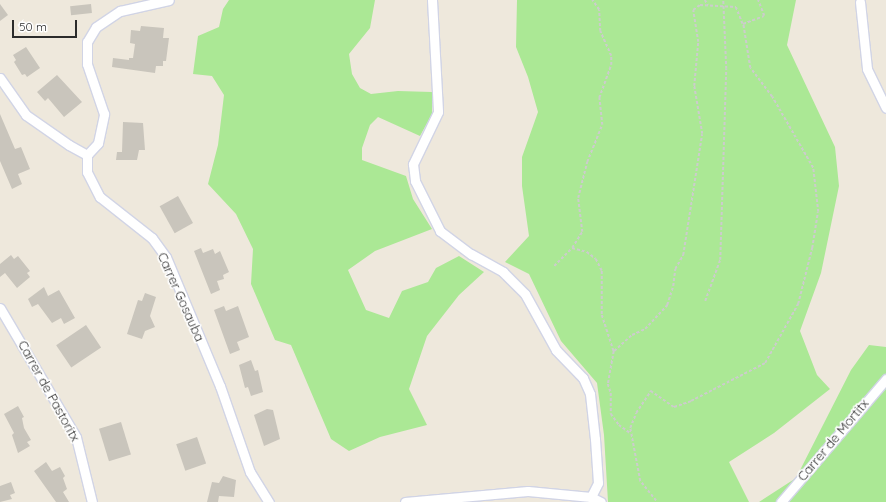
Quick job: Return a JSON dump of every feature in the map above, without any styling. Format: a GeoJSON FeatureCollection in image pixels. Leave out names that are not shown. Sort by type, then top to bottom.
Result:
{"type":"FeatureCollection","features":[{"type":"Feature","properties":{"kind":"street"},"geometry":{"type":"LineString","coordinates":[[0,78],[26,115],[69,146],[87,155],[98,143],[104,114],[87,64],[87,42],[96,27],[120,11],[169,0]]}},
{"type":"Feature","properties":{"kind":"street"},"geometry":{"type":"LineString","coordinates":[[432,0],[438,112],[413,164],[415,181],[440,231],[471,254],[504,272],[525,294],[556,350],[583,378],[590,394],[598,483],[591,497]]}},
{"type":"Feature","properties":{"kind":"street"},"geometry":{"type":"LineString","coordinates":[[860,2],[866,69],[886,108]]}},
{"type":"Feature","properties":{"kind":"street","name":"Carrer Gosauba"},"geometry":{"type":"LineString","coordinates":[[87,155],[87,172],[100,197],[152,238],[166,257],[220,386],[250,472],[269,502]]}},
{"type":"Feature","properties":{"kind":"street","name":"Carrer de Pastoritx"},"geometry":{"type":"LineString","coordinates":[[0,308],[76,437],[92,502]]}},
{"type":"Feature","properties":{"kind":"street","name":"Carrer de Mortitx"},"geometry":{"type":"LineString","coordinates":[[781,502],[886,379]]}},
{"type":"Feature","properties":{"kind":"street"},"geometry":{"type":"LineString","coordinates":[[405,502],[528,491],[591,497],[601,502]]}},
{"type":"Feature","properties":{"kind":"path"},"geometry":{"type":"LineString","coordinates":[[554,266],[572,248],[582,232],[578,198],[587,162],[602,125],[599,98],[611,65],[611,56],[600,31],[600,10],[592,0]]}},
{"type":"Feature","properties":{"kind":"path"},"geometry":{"type":"LineString","coordinates":[[705,0],[708,5]]}},
{"type":"Feature","properties":{"kind":"path"},"geometry":{"type":"LineString","coordinates":[[705,301],[720,260],[726,69],[723,0]]}},
{"type":"Feature","properties":{"kind":"path"},"geometry":{"type":"LineString","coordinates":[[743,24],[764,16],[758,0]]}},
{"type":"Feature","properties":{"kind":"path"},"geometry":{"type":"LineString","coordinates":[[614,351],[632,335],[645,330],[667,305],[673,286],[675,269],[682,255],[702,134],[694,86],[698,42],[692,10],[700,5],[736,7],[743,24],[750,68],[772,96],[813,168],[818,212],[803,288],[798,304],[765,363],[691,401],[674,407],[651,391],[636,413],[630,428],[640,481],[656,501]]}},
{"type":"Feature","properties":{"kind":"path"},"geometry":{"type":"LineString","coordinates":[[572,248],[587,252],[596,259],[602,271],[602,315],[614,351],[608,384],[612,393],[611,414],[619,425],[631,434]]}},
{"type":"Feature","properties":{"kind":"green space"},"geometry":{"type":"Polygon","coordinates":[[[229,0],[375,0],[370,28],[349,54],[352,74],[360,88],[371,94],[398,91],[432,92],[432,114],[420,136],[378,117],[370,125],[362,148],[362,160],[406,176],[413,199],[432,229],[375,251],[348,270],[366,310],[389,318],[402,291],[428,282],[436,268],[459,256],[484,272],[459,295],[427,336],[409,389],[427,425],[380,437],[349,451],[331,439],[291,345],[275,340],[251,284],[253,249],[236,214],[208,184],[218,145],[224,95],[212,76],[193,74],[198,36],[219,27],[223,9],[229,0]]]}},
{"type":"Feature","properties":{"kind":"green space"},"geometry":{"type":"Polygon","coordinates":[[[517,0],[796,0],[787,45],[835,147],[839,186],[821,273],[800,331],[817,375],[830,389],[774,433],[729,462],[749,502],[608,502],[604,435],[597,383],[561,341],[529,274],[505,262],[529,236],[522,186],[522,157],[538,112],[528,77],[516,47],[517,0]]]}},
{"type":"Feature","properties":{"kind":"green space"},"geometry":{"type":"Polygon","coordinates":[[[869,345],[886,347],[886,502],[759,502],[796,478],[851,370],[869,345]]]}},
{"type":"Feature","properties":{"kind":"building"},"geometry":{"type":"Polygon","coordinates":[[[0,4],[8,15],[0,21],[0,4]]]}},
{"type":"Feature","properties":{"kind":"building"},"geometry":{"type":"Polygon","coordinates":[[[91,4],[92,13],[71,15],[70,6],[91,4]]]}},
{"type":"Feature","properties":{"kind":"building"},"geometry":{"type":"Polygon","coordinates":[[[141,26],[164,28],[163,38],[169,38],[166,61],[163,61],[163,66],[156,66],[155,73],[112,67],[113,58],[129,60],[129,58],[133,58],[135,44],[130,43],[131,30],[140,31],[141,26]]]}},
{"type":"Feature","properties":{"kind":"building"},"geometry":{"type":"Polygon","coordinates":[[[26,47],[40,68],[27,77],[25,74],[22,75],[14,62],[16,60],[13,55],[26,47]]]}},
{"type":"Feature","properties":{"kind":"building"},"geometry":{"type":"Polygon","coordinates":[[[57,75],[82,102],[64,117],[48,98],[45,101],[37,92],[57,75]]]}},
{"type":"Feature","properties":{"kind":"building"},"geometry":{"type":"Polygon","coordinates":[[[0,114],[15,149],[21,147],[30,169],[18,174],[22,184],[12,189],[0,161],[0,114]]]}},
{"type":"Feature","properties":{"kind":"building"},"geometry":{"type":"Polygon","coordinates":[[[123,122],[143,123],[145,150],[139,150],[137,160],[116,160],[117,152],[122,152],[123,122]]]}},
{"type":"Feature","properties":{"kind":"building"},"geometry":{"type":"Polygon","coordinates":[[[178,196],[193,223],[175,233],[160,206],[178,196]]]}},
{"type":"Feature","properties":{"kind":"building"},"geometry":{"type":"Polygon","coordinates":[[[201,248],[203,253],[213,249],[215,254],[220,251],[229,272],[223,275],[224,279],[217,281],[220,290],[211,294],[194,251],[201,248]]]}},
{"type":"Feature","properties":{"kind":"building"},"geometry":{"type":"Polygon","coordinates":[[[11,255],[14,259],[18,256],[30,271],[27,273],[30,277],[17,288],[5,273],[0,277],[0,264],[11,255]]]}},
{"type":"Feature","properties":{"kind":"building"},"geometry":{"type":"Polygon","coordinates":[[[44,287],[48,296],[59,290],[75,318],[64,324],[61,318],[52,323],[38,304],[32,307],[28,299],[44,287]]]}},
{"type":"Feature","properties":{"kind":"building"},"geometry":{"type":"Polygon","coordinates":[[[145,293],[156,297],[150,316],[155,327],[145,331],[142,339],[127,334],[138,300],[142,301],[145,293]]]}},
{"type":"Feature","properties":{"kind":"building"},"geometry":{"type":"Polygon","coordinates":[[[224,306],[226,311],[238,306],[249,337],[237,342],[240,350],[230,354],[214,310],[224,306]]]}},
{"type":"Feature","properties":{"kind":"building"},"geometry":{"type":"Polygon","coordinates":[[[86,325],[101,347],[71,368],[56,345],[86,325]]]}},
{"type":"Feature","properties":{"kind":"building"},"geometry":{"type":"Polygon","coordinates":[[[251,360],[255,371],[258,370],[263,392],[251,396],[248,387],[245,388],[239,365],[251,360]]]}},
{"type":"Feature","properties":{"kind":"building"},"geometry":{"type":"Polygon","coordinates":[[[18,406],[24,417],[22,418],[24,428],[31,440],[27,442],[30,446],[18,453],[12,435],[14,433],[4,414],[18,406]]]}},
{"type":"Feature","properties":{"kind":"building"},"geometry":{"type":"Polygon","coordinates":[[[267,409],[273,410],[280,439],[264,446],[254,415],[267,409]]]}},
{"type":"Feature","properties":{"kind":"building"},"geometry":{"type":"Polygon","coordinates":[[[121,422],[131,455],[109,461],[99,429],[121,422]]]}},
{"type":"Feature","properties":{"kind":"building"},"geometry":{"type":"Polygon","coordinates":[[[197,437],[206,463],[185,471],[176,444],[197,437]]]}},
{"type":"Feature","properties":{"kind":"building"},"geometry":{"type":"Polygon","coordinates":[[[46,462],[52,471],[60,467],[65,476],[63,478],[67,489],[63,492],[69,502],[56,502],[34,471],[46,462]]]}},
{"type":"Feature","properties":{"kind":"building"},"geometry":{"type":"Polygon","coordinates":[[[223,476],[236,480],[234,497],[219,496],[218,502],[207,502],[212,482],[219,483],[223,476]]]}},
{"type":"Feature","properties":{"kind":"building"},"geometry":{"type":"Polygon","coordinates":[[[11,482],[15,493],[10,495],[12,499],[0,502],[0,486],[11,482]]]}}]}
